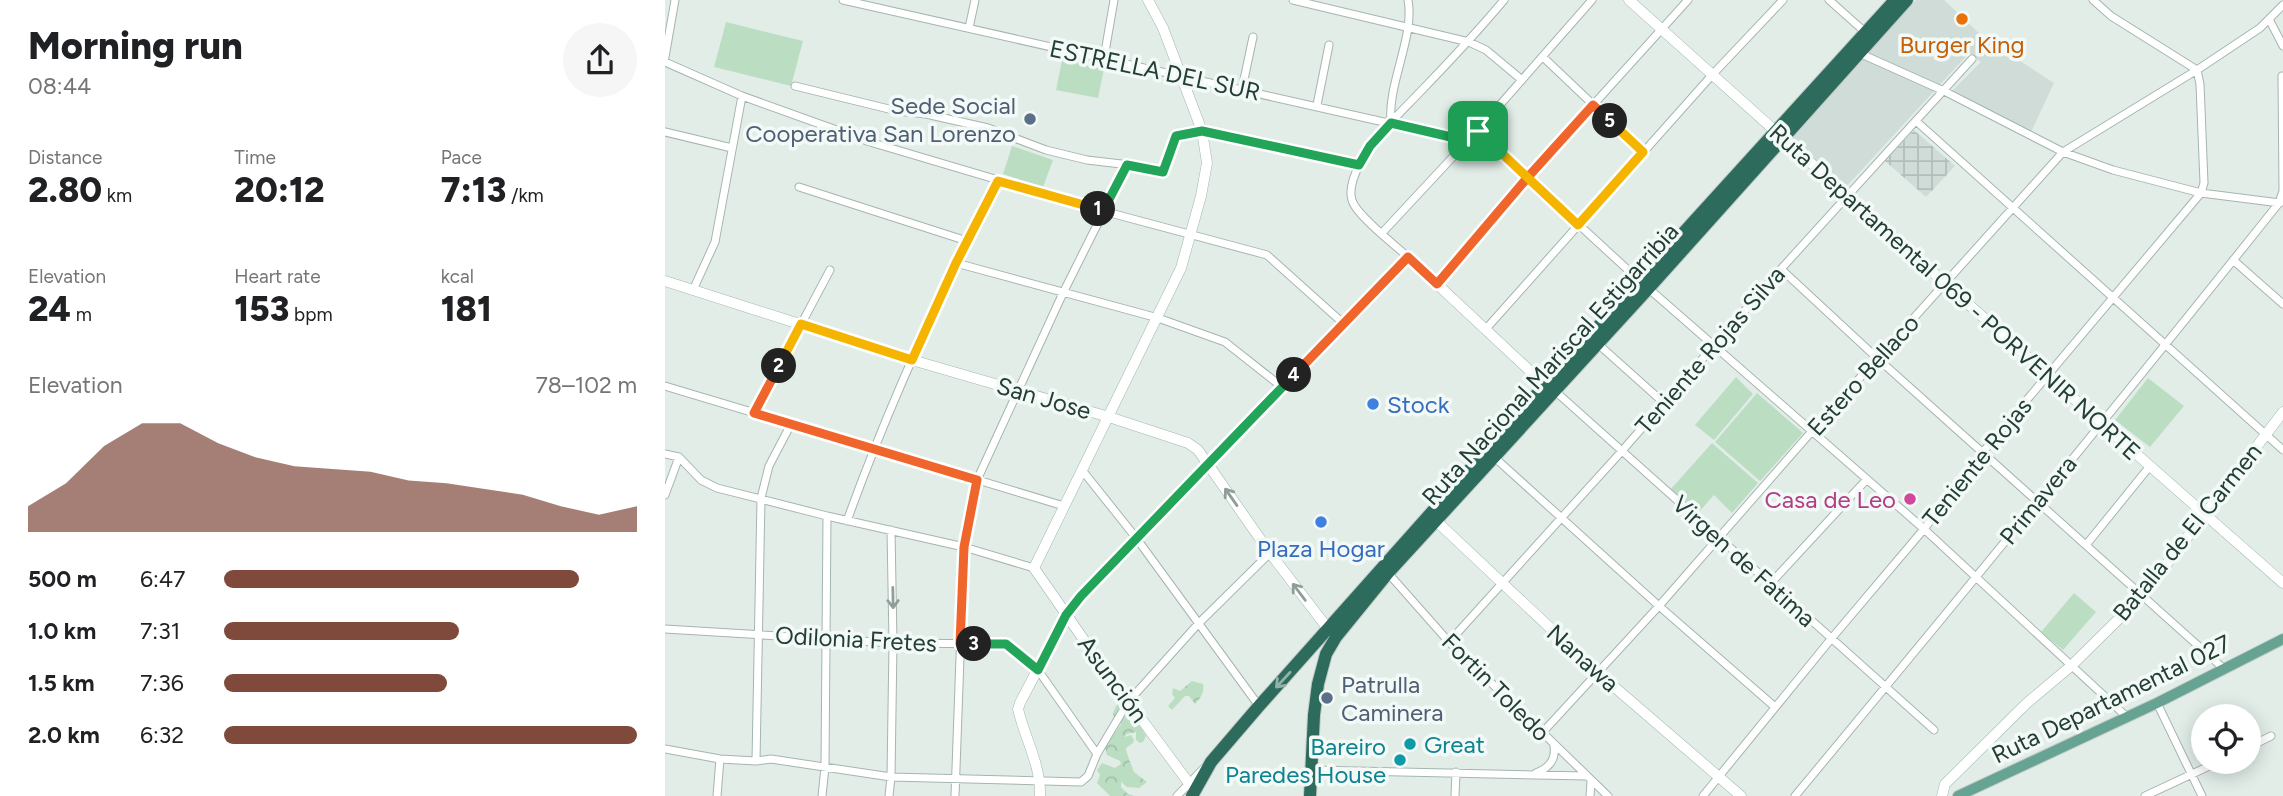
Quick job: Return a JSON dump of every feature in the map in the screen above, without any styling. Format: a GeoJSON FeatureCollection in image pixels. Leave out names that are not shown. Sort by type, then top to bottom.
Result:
{"type":"FeatureCollection","features":[{"type":"Feature","properties":{"kind":"highway","name":"Ruta Nacional Mariscal Estigarribia"},"geometry":{"type":"LineString","coordinates":[[1310,796],[1318,684],[1332,634],[1432,518],[1779,135],[1895,0]]}},
{"type":"Feature","properties":{"kind":"highway","name":"Ruta Nacional Mariscal Estigarribia"},"geometry":{"type":"LineString","coordinates":[[1779,135],[1907,0]]}},
{"type":"Feature","properties":{"kind":"highway","name":"Ruta Nacional Mariscal Estigarribia"},"geometry":{"type":"LineString","coordinates":[[1332,634],[1388,573],[1432,518],[1494,457],[1550,388],[1598,344],[1645,285]]}},
{"type":"Feature","properties":{"kind":"highway"},"geometry":{"type":"LineString","coordinates":[[1191,789],[1211,762],[1307,653],[1332,634]]}},
{"type":"Feature","properties":{"kind":"highway"},"geometry":{"type":"LineString","coordinates":[[1307,653],[1324,660]]}},
{"type":"Feature","properties":{"kind":"main road","name":"Ruta Departamental 027"},"geometry":{"type":"LineString","coordinates":[[1958,796],[2157,703],[2283,639]]}},
{"type":"Feature","properties":{"kind":"street"},"geometry":{"type":"LineString","coordinates":[[675,0],[665,59],[742,96],[870,142],[1103,211],[1267,255],[1344,324]]}},
{"type":"Feature","properties":{"kind":"street","name":"ESTRELLA DEL SUR"},"geometry":{"type":"LineString","coordinates":[[843,0],[1468,141]]}},
{"type":"Feature","properties":{"kind":"street"},"geometry":{"type":"LineString","coordinates":[[969,28],[975,0]]}},
{"type":"Feature","properties":{"kind":"street"},"geometry":{"type":"LineString","coordinates":[[1104,58],[1114,0]]}},
{"type":"Feature","properties":{"kind":"street"},"geometry":{"type":"LineString","coordinates":[[665,454],[679,457],[701,480],[717,488],[964,547],[1034,568],[1181,268],[1201,196],[1207,163],[1202,131],[1163,28],[1148,0]]}},
{"type":"Feature","properties":{"kind":"street"},"geometry":{"type":"LineString","coordinates":[[1293,0],[1469,42],[1486,50],[1522,80]]}},
{"type":"Feature","properties":{"kind":"street"},"geometry":{"type":"LineString","coordinates":[[1391,123],[1392,103],[1407,26],[1408,0]]}},
{"type":"Feature","properties":{"kind":"street"},"geometry":{"type":"LineString","coordinates":[[1504,0],[1469,42],[1370,146],[1359,165],[1351,189],[1352,200],[1357,211],[1550,388]]}},
{"type":"Feature","properties":{"kind":"street"},"geometry":{"type":"LineString","coordinates":[[1382,233],[1478,131],[1592,0]]}},
{"type":"Feature","properties":{"kind":"street","name":"Ruta Departamental 069 - PORVENIR NORTE"},"geometry":{"type":"LineString","coordinates":[[1629,0],[2283,583]]}},
{"type":"Feature","properties":{"kind":"street"},"geometry":{"type":"LineString","coordinates":[[1437,284],[1528,177],[1688,0]]}},
{"type":"Feature","properties":{"kind":"street"},"geometry":{"type":"LineString","coordinates":[[1485,330],[1713,74],[1783,0]]}},
{"type":"Feature","properties":{"kind":"street"},"geometry":{"type":"LineString","coordinates":[[1829,0],[1865,32]]}},
{"type":"Feature","properties":{"kind":"street"},"geometry":{"type":"LineString","coordinates":[[2093,0],[2111,16],[2197,70],[2200,84],[2204,183],[2201,193]]}},
{"type":"Feature","properties":{"kind":"street","name":"Estero Bellaco"},"geometry":{"type":"LineString","coordinates":[[1542,733],[1659,606],[2063,152],[2260,28],[2283,5]]}},
{"type":"Feature","properties":{"kind":"street"},"geometry":{"type":"LineString","coordinates":[[2269,19],[2283,47]]}},
{"type":"Feature","properties":{"kind":"street"},"geometry":{"type":"LineString","coordinates":[[1242,89],[1253,37]]}},
{"type":"Feature","properties":{"kind":"street"},"geometry":{"type":"LineString","coordinates":[[1317,106],[1329,45]]}},
{"type":"Feature","properties":{"kind":"street"},"geometry":{"type":"LineString","coordinates":[[1859,53],[1944,91],[2063,152],[2113,170],[2201,193],[2281,203],[2282,76]]}},
{"type":"Feature","properties":{"kind":"street"},"geometry":{"type":"LineString","coordinates":[[1543,57],[1643,152]]}},
{"type":"Feature","properties":{"kind":"street","name":"Teniente Rojas Silva"},"geometry":{"type":"LineString","coordinates":[[1448,642],[1972,59]]}},
{"type":"Feature","properties":{"kind":"street"},"geometry":{"type":"LineString","coordinates":[[795,86],[897,111],[926,114],[988,128],[1066,155],[1163,172],[1175,137],[1202,131],[1359,165]]}},
{"type":"Feature","properties":{"kind":"street"},"geometry":{"type":"LineString","coordinates":[[693,290],[715,242],[742,96]]}},
{"type":"Feature","properties":{"kind":"street"},"geometry":{"type":"LineString","coordinates":[[1916,121],[2283,450]]}},
{"type":"Feature","properties":{"kind":"street"},"geometry":{"type":"LineString","coordinates":[[1478,131],[1714,347],[1813,430],[1924,529],[2127,717]]}},
{"type":"Feature","properties":{"kind":"street"},"geometry":{"type":"LineString","coordinates":[[665,132],[732,148]]}},
{"type":"Feature","properties":{"kind":"street"},"geometry":{"type":"LineString","coordinates":[[955,796],[964,547],[977,480],[1063,293],[1127,165]]}},
{"type":"Feature","properties":{"kind":"street"},"geometry":{"type":"LineString","coordinates":[[847,521],[873,448],[912,360],[956,263],[998,181]]}},
{"type":"Feature","properties":{"kind":"street"},"geometry":{"type":"LineString","coordinates":[[799,187],[967,241]]}},
{"type":"Feature","properties":{"kind":"street","name":"Teniente Rojas"},"geometry":{"type":"LineString","coordinates":[[1703,796],[1924,529],[1983,452],[2201,193]]}},
{"type":"Feature","properties":{"kind":"street","name":"Primavera"},"geometry":{"type":"LineString","coordinates":[[1795,796],[2281,203]]}},
{"type":"Feature","properties":{"kind":"street"},"geometry":{"type":"LineString","coordinates":[[1041,796],[1041,780],[1019,709],[1066,615],[1081,596],[1408,257]]}},
{"type":"Feature","properties":{"kind":"street"},"geometry":{"type":"LineString","coordinates":[[2233,260],[2283,304]]}},
{"type":"Feature","properties":{"kind":"street"},"geometry":{"type":"LineString","coordinates":[[956,263],[1158,318],[1225,342],[1282,387]]}},
{"type":"Feature","properties":{"kind":"street"},"geometry":{"type":"LineString","coordinates":[[1781,269],[2223,668]]}},
{"type":"Feature","properties":{"kind":"street"},"geometry":{"type":"LineString","coordinates":[[754,413],[830,270]]}},
{"type":"Feature","properties":{"kind":"street","name":"San Jose"},"geometry":{"type":"LineString","coordinates":[[665,281],[912,360],[1109,417],[1188,443],[1198,450],[1270,553],[1332,634]]}},
{"type":"Feature","properties":{"kind":"street"},"geometry":{"type":"LineString","coordinates":[[1598,344],[1664,403]]}},
{"type":"Feature","properties":{"kind":"street"},"geometry":{"type":"LineString","coordinates":[[665,386],[1064,506]]}},
{"type":"Feature","properties":{"kind":"street","name":"Virgen de Fatima"},"geometry":{"type":"LineString","coordinates":[[1550,388],[1934,730]]}},
{"type":"Feature","properties":{"kind":"street","name":"Batalla de El Carmen"},"geometry":{"type":"LineString","coordinates":[[1941,796],[1945,784],[2143,595],[2283,412]]}},
{"type":"Feature","properties":{"kind":"street"},"geometry":{"type":"LineString","coordinates":[[756,761],[761,498],[769,466],[791,424]]}},
{"type":"Feature","properties":{"kind":"street"},"geometry":{"type":"LineString","coordinates":[[665,495],[679,457]]}},
{"type":"Feature","properties":{"kind":"street"},"geometry":{"type":"LineString","coordinates":[[1494,457],[1775,707]]}},
{"type":"Feature","properties":{"kind":"street"},"geometry":{"type":"LineString","coordinates":[[2086,545],[2150,466]]}},
{"type":"Feature","properties":{"kind":"street"},"geometry":{"type":"LineString","coordinates":[[1082,470],[1137,539],[1259,706]]}},
{"type":"Feature","properties":{"kind":"street"},"geometry":{"type":"LineString","coordinates":[[1770,584],[1867,479]]}},
{"type":"Feature","properties":{"kind":"street"},"geometry":{"type":"LineString","coordinates":[[822,796],[825,768],[827,516]]}},
{"type":"Feature","properties":{"kind":"street","name":"Nanawa"},"geometry":{"type":"LineString","coordinates":[[1432,518],[1597,672],[1741,796]]}},
{"type":"Feature","properties":{"kind":"street"},"geometry":{"type":"LineString","coordinates":[[889,796],[893,643],[891,530]]}},
{"type":"Feature","properties":{"kind":"street"},"geometry":{"type":"LineString","coordinates":[[665,749],[720,759],[771,759],[891,777],[1081,782],[1088,776],[1097,754],[1128,702],[1198,624],[1270,553]]}},
{"type":"Feature","properties":{"kind":"street","name":"Asunción"},"geometry":{"type":"LineString","coordinates":[[1034,568],[1191,789]]}},
{"type":"Feature","properties":{"kind":"street","name":"Fortin Toledo"},"geometry":{"type":"LineString","coordinates":[[1388,573],[1448,642],[1608,796]]}},
{"type":"Feature","properties":{"kind":"street","name":"Odilonia Fretes"},"geometry":{"type":"LineString","coordinates":[[665,629],[893,643],[1006,644],[1038,670],[1097,754]]}},
{"type":"Feature","properties":{"kind":"street"},"geometry":{"type":"LineString","coordinates":[[2157,703],[2202,796]]}},
{"type":"Feature","properties":{"kind":"street"},"geometry":{"type":"LineString","coordinates":[[2261,741],[2271,736]]}},
{"type":"Feature","properties":{"kind":"street"},"geometry":{"type":"LineString","coordinates":[[1534,774],[1543,771],[1550,764],[1555,754],[1554,745]]}},
{"type":"Feature","properties":{"kind":"street"},"geometry":{"type":"LineString","coordinates":[[717,796],[720,759]]}},
{"type":"Feature","properties":{"kind":"street"},"geometry":{"type":"LineString","coordinates":[[1311,770],[1534,774],[1589,778],[1590,796]]}},
{"type":"Feature","properties":{"kind":"street"},"geometry":{"type":"LineString","coordinates":[[1455,796],[1456,772]]}},
{"type":"Feature","properties":{"kind":"street"},"geometry":{"type":"LineString","coordinates":[[2145,796],[2191,775]]}},
{"type":"Feature","properties":{"kind":"street"},"geometry":{"type":"LineString","coordinates":[[1177,796],[1191,789]]}},
{"type":"Feature","properties":{"kind":"shaded area"},"geometry":{"type":"Polygon","coordinates":[[[1916,0],[1944,0],[1983,37],[2054,83],[2031,132],[1951,92],[1981,62],[1969,53],[1845,188],[1791,138],[1916,0]]]}},
{"type":"Feature","properties":{"kind":"shaded area"},"geometry":{"type":"Polygon","coordinates":[[[1914,130],[1955,166],[1926,197],[1885,161],[1914,130]]]}},
{"type":"Feature","properties":{"kind":"green space"},"geometry":{"type":"Polygon","coordinates":[[[726,22],[803,41],[791,86],[714,67],[726,22]]]}},
{"type":"Feature","properties":{"kind":"green space"},"geometry":{"type":"Polygon","coordinates":[[[1062,60],[1104,69],[1098,98],[1056,90],[1062,60]]]}},
{"type":"Feature","properties":{"kind":"green space"},"geometry":{"type":"Polygon","coordinates":[[[1012,146],[1053,160],[1043,187],[1003,174],[1012,146]]]}},
{"type":"Feature","properties":{"kind":"green space"},"geometry":{"type":"Polygon","coordinates":[[[1736,377],[1753,394],[1714,440],[1695,425],[1736,377]]]}},
{"type":"Feature","properties":{"kind":"green space"},"geometry":{"type":"Polygon","coordinates":[[[2148,378],[2184,406],[2150,447],[2115,420],[2148,378]]]}},
{"type":"Feature","properties":{"kind":"green space"},"geometry":{"type":"Polygon","coordinates":[[[1757,393],[1803,433],[1760,481],[1715,442],[1757,393]]]}},
{"type":"Feature","properties":{"kind":"green space"},"geometry":{"type":"Polygon","coordinates":[[[1712,443],[1758,483],[1732,513],[1714,495],[1697,514],[1670,490],[1712,443]]]}},
{"type":"Feature","properties":{"kind":"green space"},"geometry":{"type":"Polygon","coordinates":[[[2074,593],[2096,612],[2063,650],[2041,632],[2074,593]]]}},
{"type":"Feature","properties":{"kind":"green space"},"geometry":{"type":"Polygon","coordinates":[[[1192,681],[1203,684],[1200,698],[1195,704],[1189,696],[1185,696],[1172,710],[1168,706],[1175,698],[1172,694],[1173,688],[1180,691],[1192,681]]]}},
{"type":"Feature","properties":{"kind":"green space"},"geometry":{"type":"Polygon","coordinates":[[[1120,704],[1123,715],[1128,714],[1137,720],[1146,736],[1140,743],[1136,740],[1136,732],[1124,737],[1131,735],[1134,740],[1126,748],[1127,753],[1134,772],[1147,782],[1139,788],[1127,787],[1121,782],[1121,787],[1134,796],[1110,796],[1097,783],[1100,775],[1097,770],[1102,763],[1115,768],[1121,764],[1107,755],[1105,747],[1121,724],[1121,718],[1114,718],[1113,713],[1120,704]]]}},
{"type":"Feature","properties":{"kind":"place","name":"Burger King"},"geometry":{"type":"Point","coordinates":[1962,19]}},
{"type":"Feature","properties":{"kind":"place","name":"Sede Social Cooperativa San Lorenzo"},"geometry":{"type":"Point","coordinates":[1030,119]}},
{"type":"Feature","properties":{"kind":"place","name":"Stock"},"geometry":{"type":"Point","coordinates":[1373,404]}},
{"type":"Feature","properties":{"kind":"place","name":"Casa de Leo"},"geometry":{"type":"Point","coordinates":[1910,499]}},
{"type":"Feature","properties":{"kind":"place","name":"Plaza Hogar"},"geometry":{"type":"Point","coordinates":[1321,522]}},
{"type":"Feature","properties":{"kind":"place","name":"Patrulla Caminera"},"geometry":{"type":"Point","coordinates":[1327,698]}},
{"type":"Feature","properties":{"kind":"place","name":"Great"},"geometry":{"type":"Point","coordinates":[1410,744]}},
{"type":"Feature","properties":{"kind":"place","name":"Bareiro Paredes House"},"geometry":{"type":"Point","coordinates":[1400,760]}},
{"type":"Feature","properties":{"kind":"route"},"geometry":{"type":"LineString","coordinates":[[1478,131],[1468,141],[1391,123],[1370,146],[1359,165],[1202,131],[1176,136],[1163,172],[1127,165],[1103,211],[998,181],[956,263],[912,360],[801,324],[754,413],[977,480],[964,547],[960,644],[1006,644],[1038,670],[1066,615],[1081,596],[1408,257],[1437,284],[1528,177],[1593,105],[1643,152],[1578,225],[1528,177],[1478,131]]}}]}
